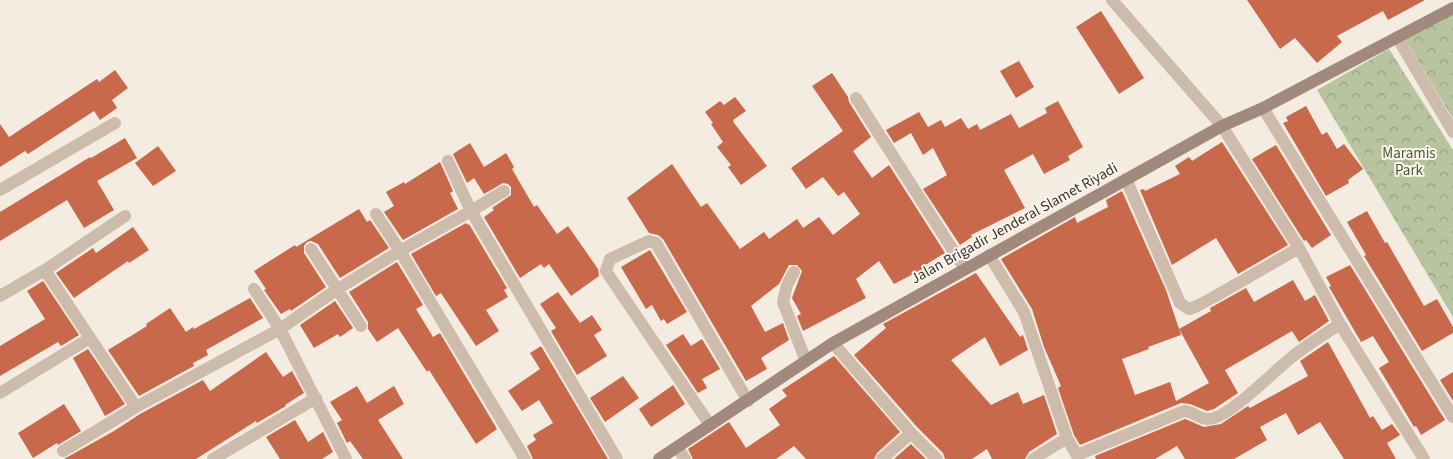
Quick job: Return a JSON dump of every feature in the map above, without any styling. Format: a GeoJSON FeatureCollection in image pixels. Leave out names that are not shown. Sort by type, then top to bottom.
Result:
{"type":"FeatureCollection","features":[{"type":"Feature","properties":{"kind":"main road","name":"Jalan Brigadir Jenderal Slamet Riyadi"},"geometry":{"type":"LineString","coordinates":[[659,459],[833,343],[1222,126],[1264,108],[1453,8]]}},
{"type":"Feature","properties":{"kind":"street"},"geometry":{"type":"LineString","coordinates":[[1112,0],[1222,126],[1298,248],[1340,324],[1424,459]]}},
{"type":"Feature","properties":{"kind":"street"},"geometry":{"type":"LineString","coordinates":[[1397,37],[1453,132]]}},
{"type":"Feature","properties":{"kind":"street"},"geometry":{"type":"LineString","coordinates":[[856,98],[965,269]]}},
{"type":"Feature","properties":{"kind":"street"},"geometry":{"type":"LineString","coordinates":[[1264,108],[1453,417]]}},
{"type":"Feature","properties":{"kind":"street"},"geometry":{"type":"LineString","coordinates":[[0,190],[115,123]]}},
{"type":"Feature","properties":{"kind":"street"},"geometry":{"type":"LineString","coordinates":[[448,162],[471,211],[617,459]]}},
{"type":"Feature","properties":{"kind":"street"},"geometry":{"type":"LineString","coordinates":[[1126,180],[1180,303],[1189,308],[1195,308],[1298,248]]}},
{"type":"Feature","properties":{"kind":"street"},"geometry":{"type":"LineString","coordinates":[[63,451],[136,408],[280,329],[336,290],[504,190]]}},
{"type":"Feature","properties":{"kind":"street"},"geometry":{"type":"LineString","coordinates":[[376,214],[525,459]]}},
{"type":"Feature","properties":{"kind":"street"},"geometry":{"type":"LineString","coordinates":[[0,296],[45,270],[125,216]]}},
{"type":"Feature","properties":{"kind":"street"},"geometry":{"type":"LineString","coordinates":[[710,425],[606,271],[610,260],[649,240],[656,243],[748,400]]}},
{"type":"Feature","properties":{"kind":"street"},"geometry":{"type":"LineString","coordinates":[[311,250],[361,326]]}},
{"type":"Feature","properties":{"kind":"street"},"geometry":{"type":"LineString","coordinates":[[989,255],[1024,312],[1067,438],[1078,457],[1184,411],[1190,411],[1209,420],[1215,418],[1238,404],[1292,357],[1340,324]]}},
{"type":"Feature","properties":{"kind":"street"},"geometry":{"type":"LineString","coordinates":[[45,270],[136,408]]}},
{"type":"Feature","properties":{"kind":"street"},"geometry":{"type":"LineString","coordinates":[[794,272],[787,285],[783,302],[806,362]]}},
{"type":"Feature","properties":{"kind":"street"},"geometry":{"type":"LineString","coordinates":[[254,289],[280,329],[316,398],[344,458]]}},
{"type":"Feature","properties":{"kind":"street"},"geometry":{"type":"LineString","coordinates":[[0,393],[90,338]]}},
{"type":"Feature","properties":{"kind":"street"},"geometry":{"type":"LineString","coordinates":[[833,343],[911,433],[937,459]]}},
{"type":"Feature","properties":{"kind":"street"},"geometry":{"type":"LineString","coordinates":[[213,459],[316,398]]}},
{"type":"Feature","properties":{"kind":"street"},"geometry":{"type":"LineString","coordinates":[[882,459],[911,433]]}},
{"type":"Feature","properties":{"kind":"street"},"geometry":{"type":"LineString","coordinates":[[1033,459],[1067,438]]}},
{"type":"Feature","properties":{"kind":"street"},"geometry":{"type":"LineString","coordinates":[[677,447],[685,459]]}},
{"type":"Feature","properties":{"kind":"green space","name":"Maramis Park"},"geometry":{"type":"Polygon","coordinates":[[[1453,10],[1453,119],[1404,37],[1453,10]]]}},
{"type":"Feature","properties":{"kind":"green space","name":"Maramis Park"},"geometry":{"type":"Polygon","coordinates":[[[1389,49],[1453,150],[1453,317],[1317,90],[1389,49]]]}},
{"type":"Feature","properties":{"kind":"building"},"geometry":{"type":"Polygon","coordinates":[[[1247,0],[1425,0],[1388,20],[1383,11],[1337,36],[1342,42],[1317,63],[1295,38],[1280,49],[1247,0]]]}},
{"type":"Feature","properties":{"kind":"building"},"geometry":{"type":"Polygon","coordinates":[[[1101,11],[1144,78],[1119,94],[1076,27],[1101,11]]]}},
{"type":"Feature","properties":{"kind":"building"},"geometry":{"type":"Polygon","coordinates":[[[1019,61],[1034,87],[1016,98],[1000,71],[1019,61]]]}},
{"type":"Feature","properties":{"kind":"building"},"geometry":{"type":"Polygon","coordinates":[[[115,70],[128,88],[112,100],[117,108],[100,120],[94,111],[28,154],[25,151],[0,167],[0,124],[9,137],[97,79],[99,82],[115,70]]]}},
{"type":"Feature","properties":{"kind":"building"},"geometry":{"type":"Polygon","coordinates":[[[832,73],[871,137],[853,151],[872,178],[889,165],[945,253],[922,267],[923,269],[894,284],[879,261],[856,279],[866,298],[803,331],[797,316],[801,314],[792,298],[802,271],[797,265],[789,265],[779,284],[751,306],[765,332],[783,323],[789,340],[761,358],[767,369],[746,381],[663,239],[658,235],[649,233],[627,198],[672,164],[701,207],[707,203],[740,249],[764,232],[769,239],[797,219],[803,228],[819,217],[833,235],[860,214],[844,192],[838,196],[823,177],[806,189],[791,168],[843,131],[812,86],[832,73]]]}},
{"type":"Feature","properties":{"kind":"building"},"geometry":{"type":"Polygon","coordinates":[[[735,97],[746,111],[733,120],[734,123],[767,166],[741,185],[728,167],[731,165],[717,147],[723,142],[705,112],[720,101],[724,105],[735,97]]]}},
{"type":"Feature","properties":{"kind":"building"},"geometry":{"type":"Polygon","coordinates":[[[1058,101],[1083,147],[1068,156],[1070,160],[1044,174],[1033,154],[1004,170],[1025,208],[971,235],[972,237],[960,245],[923,189],[947,175],[933,148],[923,155],[911,133],[894,143],[886,130],[919,112],[928,127],[941,120],[945,127],[961,118],[968,129],[977,124],[980,130],[1011,114],[1019,128],[1047,113],[1045,108],[1058,101]]]}},
{"type":"Feature","properties":{"kind":"building"},"geometry":{"type":"Polygon","coordinates":[[[1306,106],[1322,135],[1327,132],[1337,149],[1344,144],[1363,169],[1348,180],[1349,183],[1326,196],[1283,123],[1288,121],[1286,117],[1306,106]]]}},
{"type":"Feature","properties":{"kind":"building"},"geometry":{"type":"Polygon","coordinates":[[[125,138],[137,158],[97,181],[114,210],[84,228],[67,200],[0,241],[0,212],[125,138]]]}},
{"type":"Feature","properties":{"kind":"building"},"geometry":{"type":"Polygon","coordinates":[[[1222,142],[1288,245],[1238,274],[1216,238],[1172,265],[1140,190],[1144,189],[1145,191],[1180,174],[1175,166],[1189,157],[1192,161],[1222,142]]]}},
{"type":"Feature","properties":{"kind":"building"},"geometry":{"type":"Polygon","coordinates":[[[470,143],[484,167],[506,153],[514,167],[512,169],[534,207],[537,205],[557,234],[568,226],[598,269],[599,276],[571,296],[549,264],[544,268],[541,264],[520,278],[484,217],[494,210],[492,208],[511,195],[511,187],[503,183],[484,194],[474,178],[467,183],[453,154],[470,143]]]}},
{"type":"Feature","properties":{"kind":"building"},"geometry":{"type":"Polygon","coordinates":[[[1276,145],[1331,235],[1312,248],[1306,240],[1304,241],[1252,159],[1276,145]]]}},
{"type":"Feature","properties":{"kind":"building"},"geometry":{"type":"Polygon","coordinates":[[[158,146],[176,171],[153,186],[135,163],[158,146]]]}},
{"type":"Feature","properties":{"kind":"building"},"geometry":{"type":"Polygon","coordinates":[[[440,162],[453,191],[450,193],[458,209],[403,240],[384,212],[394,206],[386,192],[404,182],[405,184],[440,162]]]}},
{"type":"Feature","properties":{"kind":"building"},"geometry":{"type":"Polygon","coordinates":[[[1122,191],[1166,290],[1179,329],[1211,311],[1210,308],[1246,288],[1254,302],[1293,280],[1305,301],[1315,295],[1329,321],[1299,342],[1292,331],[1225,370],[1238,393],[1214,409],[1207,411],[1190,404],[1181,403],[1080,445],[1074,435],[1058,388],[1061,386],[1044,347],[1032,309],[1001,259],[1075,217],[1077,223],[1108,207],[1106,200],[1122,191]],[[1179,329],[1181,335],[1122,359],[1135,395],[1170,382],[1176,401],[1209,383],[1179,329]]]}},
{"type":"Feature","properties":{"kind":"building"},"geometry":{"type":"Polygon","coordinates":[[[359,209],[367,222],[370,220],[389,248],[340,278],[318,244],[311,241],[307,242],[304,246],[304,253],[326,287],[291,311],[290,309],[281,314],[264,290],[266,289],[254,271],[295,245],[296,247],[359,209]]]}},
{"type":"Feature","properties":{"kind":"building"},"geometry":{"type":"Polygon","coordinates":[[[1367,211],[1424,306],[1437,299],[1453,327],[1453,333],[1422,351],[1364,256],[1366,255],[1347,222],[1367,211]]]}},
{"type":"Feature","properties":{"kind":"building"},"geometry":{"type":"Polygon","coordinates":[[[466,223],[469,224],[507,288],[504,290],[508,297],[486,310],[499,331],[476,346],[441,293],[436,296],[411,254],[466,223]]]}},
{"type":"Feature","properties":{"kind":"building"},"geometry":{"type":"Polygon","coordinates":[[[133,227],[149,250],[129,263],[128,261],[74,298],[56,273],[93,248],[96,253],[133,227]]]}},
{"type":"Feature","properties":{"kind":"building"},"geometry":{"type":"Polygon","coordinates":[[[650,250],[687,312],[667,324],[664,319],[661,321],[652,305],[646,309],[621,267],[650,250]]]}},
{"type":"Feature","properties":{"kind":"building"},"geometry":{"type":"Polygon","coordinates":[[[397,262],[423,305],[416,309],[433,337],[440,333],[497,429],[476,444],[429,370],[427,372],[398,328],[377,342],[368,329],[368,322],[349,292],[397,262]]]}},
{"type":"Feature","properties":{"kind":"building"},"geometry":{"type":"Polygon","coordinates":[[[1350,265],[1445,420],[1421,435],[1416,426],[1414,427],[1379,368],[1389,362],[1373,336],[1361,342],[1329,287],[1331,286],[1326,277],[1350,265]]]}},
{"type":"Feature","properties":{"kind":"building"},"geometry":{"type":"Polygon","coordinates":[[[976,273],[1020,337],[1023,335],[1028,350],[1000,366],[985,337],[951,360],[991,405],[1018,392],[1023,404],[1044,395],[1057,434],[1029,452],[1025,459],[992,459],[987,449],[972,459],[945,459],[943,453],[917,427],[854,355],[886,328],[883,324],[976,273]]]}},
{"type":"Feature","properties":{"kind":"building"},"geometry":{"type":"Polygon","coordinates":[[[43,281],[79,335],[61,346],[58,342],[0,376],[0,346],[45,319],[27,291],[43,281]]]}},
{"type":"Feature","properties":{"kind":"building"},"geometry":{"type":"Polygon","coordinates":[[[558,292],[580,323],[592,315],[602,330],[594,335],[607,356],[577,375],[551,331],[556,328],[540,304],[558,292]]]}},
{"type":"Feature","properties":{"kind":"building"},"geometry":{"type":"Polygon","coordinates":[[[250,298],[263,318],[206,350],[208,355],[193,363],[194,366],[139,396],[108,350],[147,326],[146,324],[170,308],[186,332],[250,298]]]}},
{"type":"Feature","properties":{"kind":"building"},"geometry":{"type":"Polygon","coordinates":[[[335,301],[353,328],[340,337],[338,334],[314,348],[300,325],[335,301]]]}},
{"type":"Feature","properties":{"kind":"building"},"geometry":{"type":"Polygon","coordinates":[[[683,334],[691,346],[702,339],[720,369],[702,379],[707,388],[698,393],[666,345],[683,334]]]}},
{"type":"Feature","properties":{"kind":"building"},"geometry":{"type":"Polygon","coordinates":[[[1328,342],[1370,418],[1373,416],[1382,430],[1392,424],[1400,435],[1387,443],[1396,459],[1344,459],[1320,422],[1298,435],[1286,413],[1260,427],[1267,440],[1234,459],[1185,459],[1177,446],[1155,459],[1096,459],[1095,456],[1185,419],[1204,427],[1221,424],[1248,406],[1250,408],[1308,376],[1300,361],[1328,342]]]}},
{"type":"Feature","properties":{"kind":"building"},"geometry":{"type":"Polygon","coordinates":[[[541,346],[608,459],[533,459],[527,446],[536,440],[533,435],[553,423],[539,400],[522,411],[508,391],[540,369],[530,353],[541,346]]]}},
{"type":"Feature","properties":{"kind":"building"},"geometry":{"type":"Polygon","coordinates":[[[88,349],[125,404],[105,416],[73,358],[88,349]]]}},
{"type":"Feature","properties":{"kind":"building"},"geometry":{"type":"Polygon","coordinates":[[[266,352],[283,377],[292,371],[304,393],[286,406],[257,423],[256,421],[196,459],[64,459],[140,414],[203,380],[210,391],[266,352]]]}},
{"type":"Feature","properties":{"kind":"building"},"geometry":{"type":"Polygon","coordinates":[[[834,356],[900,432],[877,453],[874,459],[806,459],[794,446],[776,459],[693,459],[688,449],[729,422],[746,448],[780,425],[769,409],[787,396],[782,390],[834,356]]]}},
{"type":"Feature","properties":{"kind":"building"},"geometry":{"type":"Polygon","coordinates":[[[1453,372],[1453,401],[1440,380],[1453,372]]]}},
{"type":"Feature","properties":{"kind":"building"},"geometry":{"type":"Polygon","coordinates":[[[623,376],[639,398],[605,422],[590,398],[623,376]]]}},
{"type":"Feature","properties":{"kind":"building"},"geometry":{"type":"Polygon","coordinates":[[[673,385],[685,404],[651,427],[639,409],[673,385]]]}},
{"type":"Feature","properties":{"kind":"building"},"geometry":{"type":"Polygon","coordinates":[[[357,386],[367,403],[394,386],[404,404],[378,420],[403,459],[363,459],[350,441],[347,443],[337,423],[342,420],[330,402],[357,386]]]}},
{"type":"Feature","properties":{"kind":"building"},"geometry":{"type":"Polygon","coordinates":[[[64,404],[81,431],[33,458],[18,433],[64,404]]]}},
{"type":"Feature","properties":{"kind":"building"},"geometry":{"type":"Polygon","coordinates":[[[295,420],[308,442],[323,432],[333,452],[322,459],[280,459],[266,437],[295,420]]]}},
{"type":"Feature","properties":{"kind":"building"},"geometry":{"type":"Polygon","coordinates":[[[911,444],[926,459],[894,459],[911,444]]]}}]}
